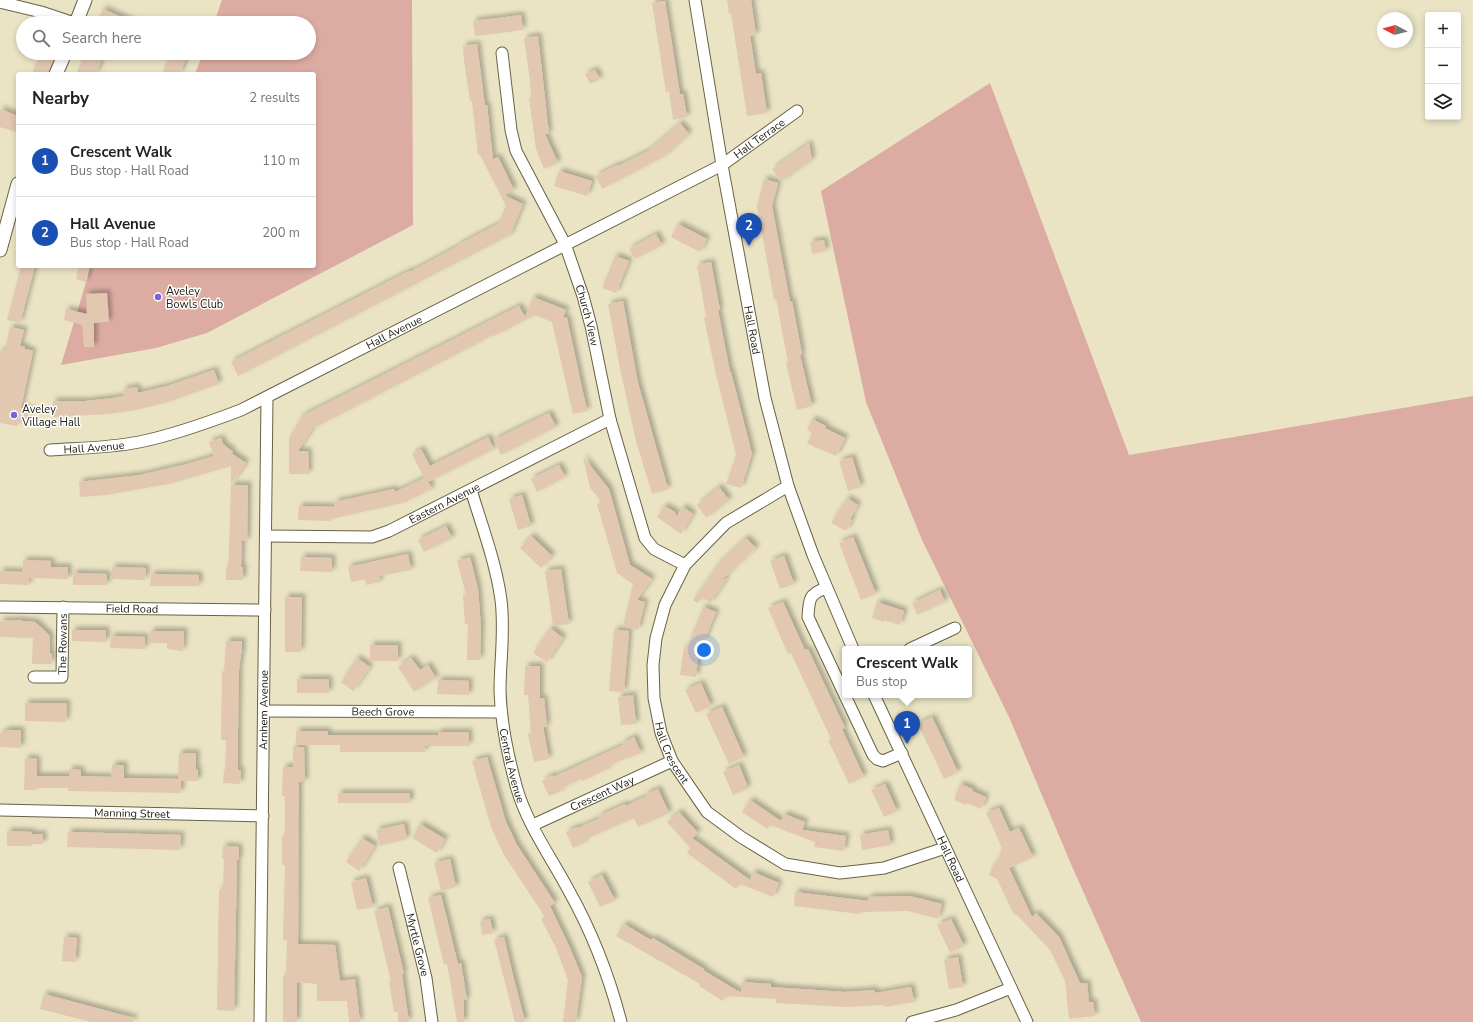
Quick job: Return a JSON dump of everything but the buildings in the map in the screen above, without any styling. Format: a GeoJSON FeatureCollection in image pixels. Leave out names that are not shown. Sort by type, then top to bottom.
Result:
{"type":"FeatureCollection","features":[{"type":"Feature","properties":{"kind":"street"},"geometry":{"type":"LineString","coordinates":[[78,16],[85,0]]}},
{"type":"Feature","properties":{"kind":"street","name":"Hall Road"},"geometry":{"type":"LineString","coordinates":[[695,0],[722,164],[765,398],[788,486],[826,588],[852,646]]}},
{"type":"Feature","properties":{"kind":"street"},"geometry":{"type":"LineString","coordinates":[[0,2],[53,16]]}},
{"type":"Feature","properties":{"kind":"street","name":"Church View"},"geometry":{"type":"LineString","coordinates":[[502,53],[511,130],[516,151],[565,244],[583,296],[591,326],[610,419],[645,538],[654,549],[685,565]]}},
{"type":"Feature","properties":{"kind":"street"},"geometry":{"type":"LineString","coordinates":[[57,72],[61,60]]}},
{"type":"Feature","properties":{"kind":"street","name":"Hall Terrace"},"geometry":{"type":"LineString","coordinates":[[722,164],[797,111]]}},
{"type":"Feature","properties":{"kind":"street","name":"Hall Avenue"},"geometry":{"type":"LineString","coordinates":[[50,450],[98,448],[139,442],[191,429],[241,410],[722,164]]}},
{"type":"Feature","properties":{"kind":"street"},"geometry":{"type":"LineString","coordinates":[[0,250],[16,191]]}},
{"type":"Feature","properties":{"kind":"street","name":"Arnhem Avenue"},"geometry":{"type":"LineString","coordinates":[[260,1022],[267,397]]}},
{"type":"Feature","properties":{"kind":"street","name":"Eastern Avenue"},"geometry":{"type":"LineString","coordinates":[[266,536],[372,537],[389,531],[610,419]]}},
{"type":"Feature","properties":{"kind":"street","name":"Hall Crescent"},"geometry":{"type":"LineString","coordinates":[[788,486],[726,523],[685,565],[665,605],[656,638],[653,665],[654,698],[662,733],[672,761],[707,812],[741,837],[785,864],[840,873],[852,872],[884,868],[945,848]]}},
{"type":"Feature","properties":{"kind":"street","name":"Central Avenue"},"geometry":{"type":"LineString","coordinates":[[471,490],[495,571],[501,600],[503,626],[500,691],[504,732],[509,760],[518,790],[545,851],[569,889],[588,926],[607,973],[621,1022]]}},
{"type":"Feature","properties":{"kind":"street"},"geometry":{"type":"LineString","coordinates":[[826,588],[815,592],[810,598],[808,617],[842,689]]}},
{"type":"Feature","properties":{"kind":"street","name":"Field Road"},"geometry":{"type":"LineString","coordinates":[[0,607],[265,610]]}},
{"type":"Feature","properties":{"kind":"street","name":"The Rowans"},"geometry":{"type":"LineString","coordinates":[[34,677],[62,677],[63,607]]}},
{"type":"Feature","properties":{"kind":"street"},"geometry":{"type":"LineString","coordinates":[[916,646],[955,628]]}},
{"type":"Feature","properties":{"kind":"street"},"geometry":{"type":"LineString","coordinates":[[846,698],[873,755],[877,759],[883,761],[902,753]]}},
{"type":"Feature","properties":{"kind":"street","name":"Hall Road"},"geometry":{"type":"LineString","coordinates":[[875,698],[1027,1022]]}},
{"type":"Feature","properties":{"kind":"street","name":"Beech Grove"},"geometry":{"type":"LineString","coordinates":[[264,711],[502,712]]}},
{"type":"Feature","properties":{"kind":"street","name":"Crescent Way"},"geometry":{"type":"LineString","coordinates":[[533,825],[672,761]]}},
{"type":"Feature","properties":{"kind":"street","name":"Manning Street"},"geometry":{"type":"LineString","coordinates":[[0,810],[263,816]]}},
{"type":"Feature","properties":{"kind":"street","name":"Myrtle Grove"},"geometry":{"type":"LineString","coordinates":[[399,868],[426,978],[432,1022]]}},
{"type":"Feature","properties":{"kind":"street"},"geometry":{"type":"LineString","coordinates":[[912,1022],[956,1010],[1011,988]]}},
{"type":"Feature","properties":{"kind":"shaded area"},"geometry":{"type":"Polygon","coordinates":[[[222,0],[412,0],[413,225],[207,333],[156,348],[61,365],[90,268],[316,268],[316,72],[196,72],[200,60],[316,60],[316,16],[216,16],[222,0]]]}},
{"type":"Feature","properties":{"kind":"shaded area"},"geometry":{"type":"Polygon","coordinates":[[[990,83],[1129,455],[1473,396],[1473,1022],[1141,1022],[1071,864],[1009,717],[922,540],[866,402],[821,191],[990,83]]]}},
{"type":"Feature","properties":{"kind":"place","name":"Hall Avenue"},"geometry":{"type":"Point","coordinates":[749,246]}},
{"type":"Feature","properties":{"kind":"place","name":"Aveley Bowls Club"},"geometry":{"type":"Point","coordinates":[158,297]}},
{"type":"Feature","properties":{"kind":"place","name":"Aveley Village Hall"},"geometry":{"type":"Point","coordinates":[14,415]}},
{"type":"Feature","properties":{"kind":"place","name":"Crescent Walk"},"geometry":{"type":"Point","coordinates":[907,744]}}]}
